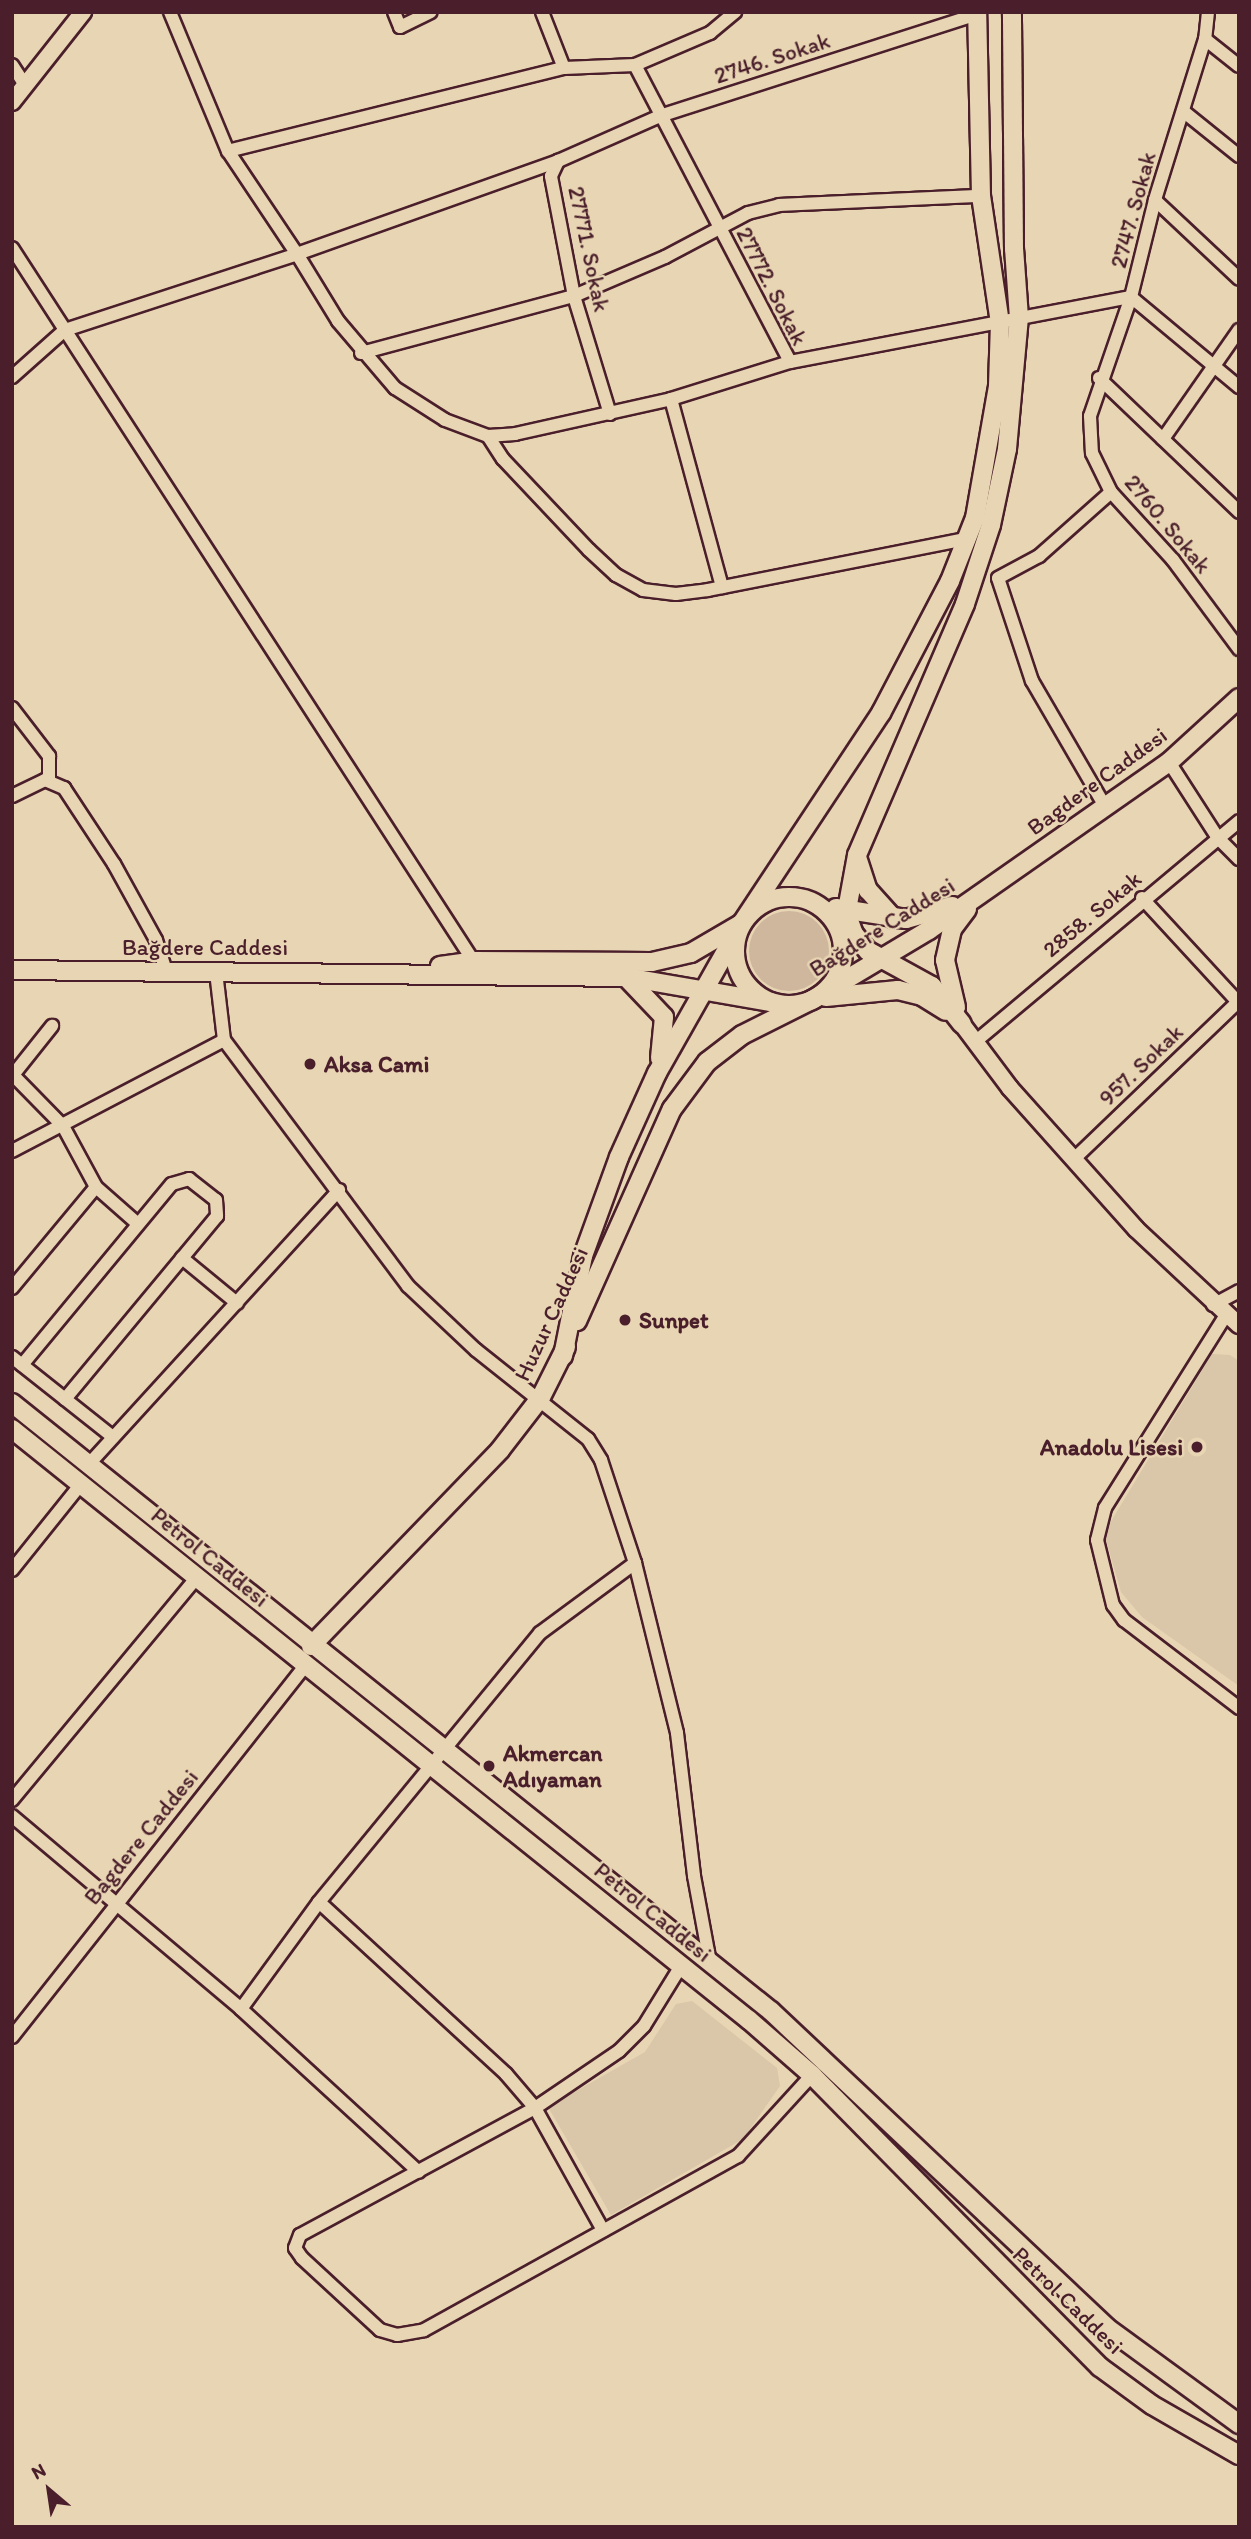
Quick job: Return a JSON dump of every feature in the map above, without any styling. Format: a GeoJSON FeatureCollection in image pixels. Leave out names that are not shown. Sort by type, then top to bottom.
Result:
{"type":"FeatureCollection","features":[{"type":"Feature","properties":{"kind":"main road"},"geometry":{"type":"LineString","coordinates":[[812,1000],[836,978],[843,958],[845,910],[857,855],[975,573],[991,525],[1007,449],[1019,318],[1014,249],[1012,12]]}},
{"type":"Feature","properties":{"kind":"main road"},"geometry":{"type":"LineString","coordinates":[[563,1356],[583,1256],[619,1157],[657,1073],[742,923],[881,713],[950,581],[966,539],[989,453],[1000,323],[981,196],[977,13]]}},
{"type":"Feature","properties":{"kind":"main road","name":"Bagdere Caddesi"},"geometry":{"type":"LineString","coordinates":[[978,895],[1169,762],[1239,698]]}},
{"type":"Feature","properties":{"kind":"main road"},"geometry":{"type":"LineString","coordinates":[[857,855],[868,890],[894,919]]}},
{"type":"Feature","properties":{"kind":"main road"},"geometry":{"type":"LineString","coordinates":[[962,1024],[936,1003],[908,991],[812,1000],[792,1005],[771,1002],[753,991],[736,964],[735,943],[742,923],[757,908],[776,898],[797,897],[817,904],[894,919],[918,918],[978,895]]}},
{"type":"Feature","properties":{"kind":"main road"},"geometry":{"type":"LineString","coordinates":[[962,1024],[945,960],[952,929],[978,895]]}},
{"type":"Feature","properties":{"kind":"main road","name":"Bağdere Caddesi"},"geometry":{"type":"LineString","coordinates":[[812,1000],[881,960],[978,895]]}},
{"type":"Feature","properties":{"kind":"main road"},"geometry":{"type":"LineString","coordinates":[[817,904],[832,918],[842,937]]}},
{"type":"Feature","properties":{"kind":"main road"},"geometry":{"type":"LineString","coordinates":[[845,910],[858,940],[881,960],[935,989],[962,1024]]}},
{"type":"Feature","properties":{"kind":"main road","name":"Bağdere Caddesi"},"geometry":{"type":"LineString","coordinates":[[12,970],[398,973],[652,962],[691,953],[742,923]]}},
{"type":"Feature","properties":{"kind":"main road","name":"Bağdere Caddesi"},"geometry":{"type":"LineString","coordinates":[[477,968],[626,977],[704,988],[771,1002]]}},
{"type":"Feature","properties":{"kind":"main road"},"geometry":{"type":"LineString","coordinates":[[626,977],[664,1017],[657,1073]]}},
{"type":"Feature","properties":{"kind":"main road","name":"Huzur Caddesi"},"geometry":{"type":"LineString","coordinates":[[311,1646],[500,1450],[541,1397],[563,1356],[687,1084],[730,1043],[812,1000]]}},
{"type":"Feature","properties":{"kind":"main road"},"geometry":{"type":"LineString","coordinates":[[12,1403],[827,2060],[961,2193],[1105,2327],[1239,2424]]}},
{"type":"Feature","properties":{"kind":"main road","name":"Petrol Caddesi"},"geometry":{"type":"LineString","coordinates":[[12,1429],[812,2074],[1084,2352],[1152,2405],[1239,2455]]}},
{"type":"Feature","properties":{"kind":"street"},"geometry":{"type":"LineString","coordinates":[[12,102],[83,12]]}},
{"type":"Feature","properties":{"kind":"street"},"geometry":{"type":"LineString","coordinates":[[170,12],[229,151],[361,353],[411,400],[445,420],[488,436],[513,470],[616,575],[643,590],[676,594],[966,539]]}},
{"type":"Feature","properties":{"kind":"street"},"geometry":{"type":"LineString","coordinates":[[394,12],[400,27],[431,12]]}},
{"type":"Feature","properties":{"kind":"street"},"geometry":{"type":"LineString","coordinates":[[542,12],[564,68]]}},
{"type":"Feature","properties":{"kind":"street"},"geometry":{"type":"LineString","coordinates":[[229,151],[564,68],[635,65],[710,33],[735,12]]}},
{"type":"Feature","properties":{"kind":"street","name":"2747. Sokak"},"geometry":{"type":"LineString","coordinates":[[1090,416],[1099,377],[1131,297],[1155,200],[1205,39],[1208,12]]}},
{"type":"Feature","properties":{"kind":"street","name":"2746. Sokak"},"geometry":{"type":"LineString","coordinates":[[660,116],[977,13]]}},
{"type":"Feature","properties":{"kind":"street"},"geometry":{"type":"LineString","coordinates":[[1205,39],[1239,66]]}},
{"type":"Feature","properties":{"kind":"street"},"geometry":{"type":"LineString","coordinates":[[12,65],[25,85]]}},
{"type":"Feature","properties":{"kind":"street","name":"27772. Sokak"},"geometry":{"type":"LineString","coordinates":[[488,436],[610,414],[671,399],[790,362],[635,65]]}},
{"type":"Feature","properties":{"kind":"street"},"geometry":{"type":"LineString","coordinates":[[1183,111],[1239,156]]}},
{"type":"Feature","properties":{"kind":"street","name":"27771. Sokak"},"geometry":{"type":"LineString","coordinates":[[610,414],[574,296],[551,176],[558,161],[660,116]]}},
{"type":"Feature","properties":{"kind":"street"},"geometry":{"type":"LineString","coordinates":[[12,377],[65,330],[297,254],[558,161]]}},
{"type":"Feature","properties":{"kind":"street"},"geometry":{"type":"LineString","coordinates":[[361,353],[574,296],[665,257],[718,227],[779,205],[981,196]]}},
{"type":"Feature","properties":{"kind":"street"},"geometry":{"type":"LineString","coordinates":[[1155,200],[1239,279]]}},
{"type":"Feature","properties":{"kind":"street"},"geometry":{"type":"LineString","coordinates":[[12,248],[477,968]]}},
{"type":"Feature","properties":{"kind":"street"},"geometry":{"type":"LineString","coordinates":[[790,362],[1131,297],[1239,387]]}},
{"type":"Feature","properties":{"kind":"street"},"geometry":{"type":"LineString","coordinates":[[1163,439],[1239,330]]}},
{"type":"Feature","properties":{"kind":"street"},"geometry":{"type":"LineString","coordinates":[[1099,377],[1239,512]]}},
{"type":"Feature","properties":{"kind":"street"},"geometry":{"type":"LineString","coordinates":[[671,399],[722,587]]}},
{"type":"Feature","properties":{"kind":"street","name":"2760. Sokak"},"geometry":{"type":"LineString","coordinates":[[1090,416],[1092,453],[1111,492],[1173,559],[1239,649]]}},
{"type":"Feature","properties":{"kind":"street"},"geometry":{"type":"LineString","coordinates":[[975,573],[998,578],[1039,556],[1111,492]]}},
{"type":"Feature","properties":{"kind":"street"},"geometry":{"type":"LineString","coordinates":[[998,578],[1032,681],[1106,808]]}},
{"type":"Feature","properties":{"kind":"street"},"geometry":{"type":"LineString","coordinates":[[12,708],[49,756],[49,779]]}},
{"type":"Feature","properties":{"kind":"street"},"geometry":{"type":"LineString","coordinates":[[1169,762],[1218,838],[1239,859]]}},
{"type":"Feature","properties":{"kind":"street"},"geometry":{"type":"LineString","coordinates":[[12,796],[49,779]]}},
{"type":"Feature","properties":{"kind":"street"},"geometry":{"type":"LineString","coordinates":[[49,779],[64,788],[114,864],[156,940],[167,972]]}},
{"type":"Feature","properties":{"kind":"street","name":"2858. Sokak"},"geometry":{"type":"LineString","coordinates":[[975,1042],[1142,898],[1239,821]]}},
{"type":"Feature","properties":{"kind":"street"},"geometry":{"type":"LineString","coordinates":[[1142,898],[1238,1002]]}},
{"type":"Feature","properties":{"kind":"street"},"geometry":{"type":"LineString","coordinates":[[216,972],[223,1040],[429,1309],[541,1397],[588,1439],[601,1460],[635,1563],[677,1732],[694,1877],[710,1963]]}},
{"type":"Feature","properties":{"kind":"street","name":"957. Sokak"},"geometry":{"type":"LineString","coordinates":[[1074,1158],[1238,1002]]}},
{"type":"Feature","properties":{"kind":"street"},"geometry":{"type":"LineString","coordinates":[[962,1024],[1136,1229],[1213,1305],[1233,1320],[1105,1508],[1097,1540],[1113,1605],[1124,1620],[1239,1708]]}},
{"type":"Feature","properties":{"kind":"street"},"geometry":{"type":"LineString","coordinates":[[52,1026],[12,1074],[63,1126],[96,1187],[138,1224]]}},
{"type":"Feature","properties":{"kind":"street"},"geometry":{"type":"LineString","coordinates":[[12,1151],[223,1040]]}},
{"type":"Feature","properties":{"kind":"street"},"geometry":{"type":"LineString","coordinates":[[65,1399],[218,1213],[216,1200],[189,1180],[175,1182],[17,1361],[65,1399],[113,1437]]}},
{"type":"Feature","properties":{"kind":"street"},"geometry":{"type":"LineString","coordinates":[[12,1288],[96,1187]]}},
{"type":"Feature","properties":{"kind":"street"},"geometry":{"type":"LineString","coordinates":[[89,1464],[339,1190]]}},
{"type":"Feature","properties":{"kind":"street"},"geometry":{"type":"LineString","coordinates":[[183,1258],[237,1303]]}},
{"type":"Feature","properties":{"kind":"street"},"geometry":{"type":"LineString","coordinates":[[1213,1305],[1239,1291]]}},
{"type":"Feature","properties":{"kind":"street"},"geometry":{"type":"LineString","coordinates":[[12,1570],[81,1485]]}},
{"type":"Feature","properties":{"kind":"street"},"geometry":{"type":"LineString","coordinates":[[241,2009],[319,1902],[431,1766],[441,1750],[540,1633],[635,1563]]}},
{"type":"Feature","properties":{"kind":"street"},"geometry":{"type":"LineString","coordinates":[[12,1800],[197,1577]]}},
{"type":"Feature","properties":{"kind":"street","name":"Bagdere Caddesi"},"geometry":{"type":"LineString","coordinates":[[12,2037],[306,1665]]}},
{"type":"Feature","properties":{"kind":"street"},"geometry":{"type":"LineString","coordinates":[[12,1816],[241,2009],[419,2172]]}},
{"type":"Feature","properties":{"kind":"street"},"geometry":{"type":"LineString","coordinates":[[319,1902],[506,2074],[534,2108],[603,2230]]}},
{"type":"Feature","properties":{"kind":"street"},"geometry":{"type":"LineString","coordinates":[[681,1966],[628,2044],[534,2108],[296,2239],[302,2258],[380,2330],[397,2335],[424,2330],[745,2152],[812,2074]]}},
{"type":"Feature","properties":{"kind":"shaded area"},"geometry":{"type":"Polygon","coordinates":[[[789,911],[804,914],[817,923],[826,936],[829,951],[826,966],[817,979],[804,988],[789,991],[774,988],[761,979],[752,966],[749,951],[752,936],[761,923],[774,914],[789,911]]]}},
{"type":"Feature","properties":{"kind":"shaded area","name":"Anadolu Lisesi"},"geometry":{"type":"Polygon","coordinates":[[[1212,1354],[1230,1355],[1239,1361],[1239,1686],[1142,1617],[1121,1592],[1104,1533],[1212,1354]]]}},
{"type":"Feature","properties":{"kind":"shaded area"},"geometry":{"type":"Polygon","coordinates":[[[692,2001],[777,2068],[780,2086],[743,2139],[611,2215],[548,2107],[645,2052],[676,2004],[692,2001]]]}},
{"type":"Feature","properties":{"kind":"place","name":"Aksa Cami"},"geometry":{"type":"Point","coordinates":[310,1064]}},
{"type":"Feature","properties":{"kind":"place","name":"Sunpet"},"geometry":{"type":"Point","coordinates":[625,1320]}},
{"type":"Feature","properties":{"kind":"place","name":"Anadolu Lisesi"},"geometry":{"type":"Point","coordinates":[1197,1447]}},
{"type":"Feature","properties":{"kind":"place","name":"Akmercan Adıyaman"},"geometry":{"type":"Point","coordinates":[489,1766]}}]}
